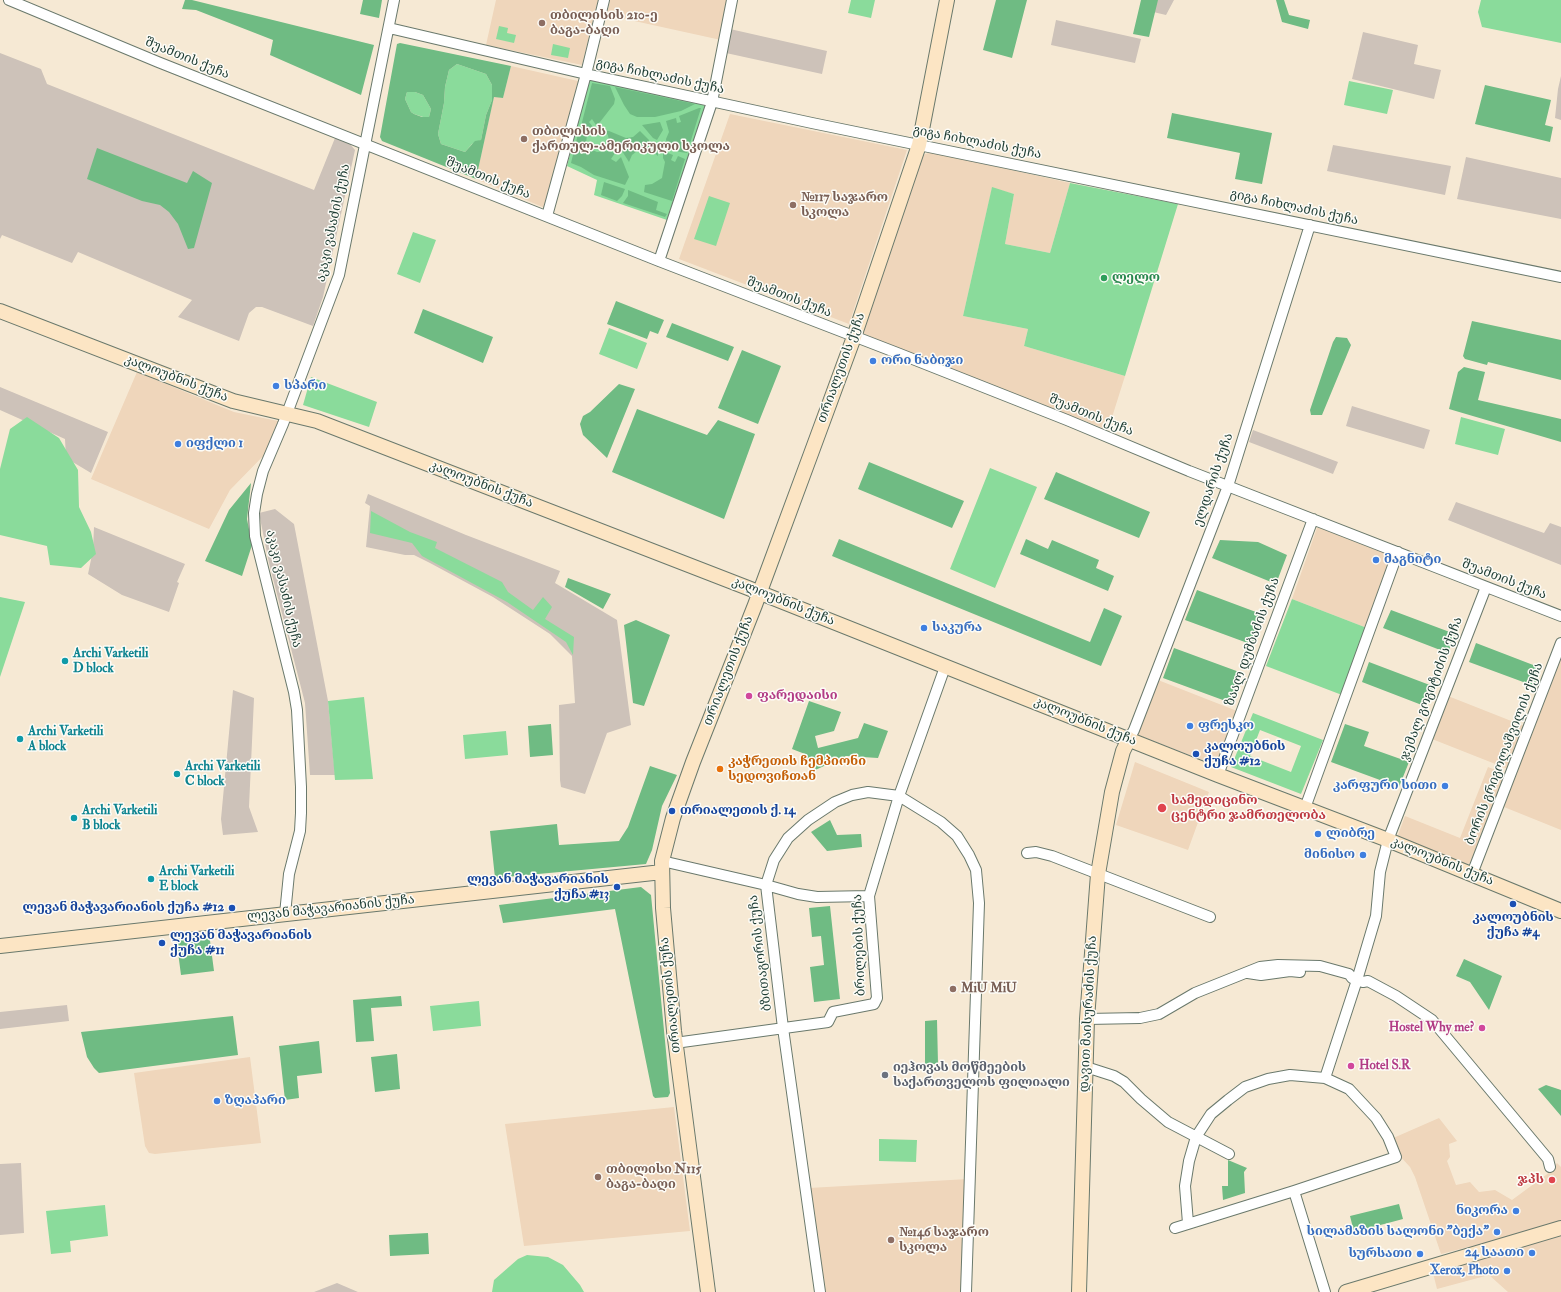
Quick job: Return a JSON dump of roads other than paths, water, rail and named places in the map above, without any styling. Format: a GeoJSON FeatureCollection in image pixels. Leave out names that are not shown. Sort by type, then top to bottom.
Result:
{"type":"FeatureCollection","features":[{"type":"Feature","properties":{"kind":"street","name":"შუამთის ქუჩა"},"geometry":{"type":"LineString","coordinates":[[9,0],[158,62],[364,144],[1072,422],[1228,486],[1561,616]]}},
{"type":"Feature","properties":{"kind":"street","name":"აკაკი ვასაძის ქუჩა"},"geometry":{"type":"LineString","coordinates":[[285,914],[289,874],[300,831],[301,787],[297,710],[294,692],[255,536],[254,513],[263,471],[287,414],[339,275],[394,0]]}},
{"type":"Feature","properties":{"kind":"street"},"geometry":{"type":"LineString","coordinates":[[547,216],[586,74],[604,0]]}},
{"type":"Feature","properties":{"kind":"street"},"geometry":{"type":"LineString","coordinates":[[659,261],[712,102],[732,0]]}},
{"type":"Feature","properties":{"kind":"street","name":"თრიალეთის ქუჩა"},"geometry":{"type":"LineString","coordinates":[[708,1292],[675,1043],[663,908],[662,867],[673,818],[693,762],[760,593],[854,336],[919,145],[947,0]]}},
{"type":"Feature","properties":{"kind":"street","name":"გიგა ჩიხლაძის ქუჩა"},"geometry":{"type":"LineString","coordinates":[[389,28],[712,102],[1561,276]]}},
{"type":"Feature","properties":{"kind":"street","name":"ელდარის ქუჩა"},"geometry":{"type":"LineString","coordinates":[[1129,740],[1228,486],[1310,225]]}},
{"type":"Feature","properties":{"kind":"street","name":"კალოუბნის ქუჩა"},"geometry":{"type":"LineString","coordinates":[[0,311],[233,401],[317,421],[760,593],[1218,775],[1388,840],[1561,911]]}},
{"type":"Feature","properties":{"kind":"street","name":"ზაალ დუმბაძის ქუჩა"},"geometry":{"type":"LineString","coordinates":[[1218,775],[1313,519]]}},
{"type":"Feature","properties":{"kind":"street"},"geometry":{"type":"LineString","coordinates":[[1305,808],[1398,552]]}},
{"type":"Feature","properties":{"kind":"street","name":"ჯემალ გოგიტიძის ქუჩა"},"geometry":{"type":"LineString","coordinates":[[1325,1078],[1376,916],[1380,872],[1386,855],[1388,840],[1486,587]]}},
{"type":"Feature","properties":{"kind":"street","name":"ბორის გრიგოლაშვილის ქუჩა"},"geometry":{"type":"LineString","coordinates":[[1472,874],[1561,643]]}},
{"type":"Feature","properties":{"kind":"street","name":"ბრილების ქუჩა"},"geometry":{"type":"LineString","coordinates":[[675,1043],[828,1022],[833,1012],[874,1004],[877,998],[869,896],[898,796],[945,666]]}},
{"type":"Feature","properties":{"kind":"street","name":"დავით მაისურაძის ქუჩა"},"geometry":{"type":"LineString","coordinates":[[1079,1292],[1087,1019],[1098,874],[1112,792],[1123,751],[1129,740]]}},
{"type":"Feature","properties":{"kind":"street","name":"ბზითაგორის ქუჩა"},"geometry":{"type":"LineString","coordinates":[[820,1292],[782,1028],[766,885],[774,860],[788,838],[808,820],[825,808],[852,795],[868,792],[898,796],[941,822],[956,836],[969,855],[976,870],[979,903],[966,1292]]}},
{"type":"Feature","properties":{"kind":"street"},"geometry":{"type":"LineString","coordinates":[[1027,853],[1036,852],[1044,854],[1210,917]]}},
{"type":"Feature","properties":{"kind":"street","name":"ლევან მაჭავარიანის ქუჩა"},"geometry":{"type":"LineString","coordinates":[[0,946],[285,914],[662,867],[766,885],[798,894],[817,897],[869,896]]}},
{"type":"Feature","properties":{"kind":"street"},"geometry":{"type":"LineString","coordinates":[[1087,1019],[1140,1018],[1159,1014],[1196,993],[1266,966],[1320,966],[1349,974],[1357,980],[1365,986],[1396,1002],[1430,1024],[1543,1161],[1550,1167],[1548,1159],[1432,1020],[1396,996],[1368,981],[1357,980]]}},
{"type":"Feature","properties":{"kind":"street"},"geometry":{"type":"LineString","coordinates":[[1086,1067],[1114,1076],[1124,1082],[1168,1122],[1229,1154]]}},
{"type":"Feature","properties":{"kind":"street"},"geometry":{"type":"LineString","coordinates":[[1175,1228],[1294,1192],[1396,1157],[1388,1137],[1376,1118],[1349,1089],[1325,1078],[1290,1075],[1268,1079],[1245,1087],[1211,1114],[1196,1137],[1189,1161],[1185,1186],[1188,1223]]}},
{"type":"Feature","properties":{"kind":"street"},"geometry":{"type":"LineString","coordinates":[[1294,1192],[1325,1292]]}},
{"type":"Feature","properties":{"kind":"street"},"geometry":{"type":"LineString","coordinates":[[1346,1292],[1561,1228]]}},
{"type":"Feature","properties":{"kind":"place","name":"თბილისის 210-ე ბაგა-ბაღი"},"geometry":{"type":"Point","coordinates":[542,23]}},
{"type":"Feature","properties":{"kind":"place","name":"თბილისის ქართულ-ამერიკული სკოლა"},"geometry":{"type":"Point","coordinates":[524,139]}},
{"type":"Feature","properties":{"kind":"place","name":"№117 საჯარო სკოლა"},"geometry":{"type":"Point","coordinates":[793,205]}},
{"type":"Feature","properties":{"kind":"place","name":"ლელო"},"geometry":{"type":"Point","coordinates":[1104,278]}},
{"type":"Feature","properties":{"kind":"place","name":"ორი ნაბიჯი"},"geometry":{"type":"Point","coordinates":[873,361]}},
{"type":"Feature","properties":{"kind":"place","name":"სპარი"},"geometry":{"type":"Point","coordinates":[276,386]}},
{"type":"Feature","properties":{"kind":"place","name":"იფქლი 1"},"geometry":{"type":"Point","coordinates":[178,444]}},
{"type":"Feature","properties":{"kind":"place","name":"მაგნიტი"},"geometry":{"type":"Point","coordinates":[1376,560]}},
{"type":"Feature","properties":{"kind":"place","name":"საკურა"},"geometry":{"type":"Point","coordinates":[924,628]}},
{"type":"Feature","properties":{"kind":"place","name":"Archi Varketili D block"},"geometry":{"type":"Point","coordinates":[65,661]}},
{"type":"Feature","properties":{"kind":"place","name":"ფარედაისი"},"geometry":{"type":"Point","coordinates":[749,696]}},
{"type":"Feature","properties":{"kind":"place","name":"ფრესკო"},"geometry":{"type":"Point","coordinates":[1190,726]}},
{"type":"Feature","properties":{"kind":"place","name":"Archi Varketili A block"},"geometry":{"type":"Point","coordinates":[20,739]}},
{"type":"Feature","properties":{"kind":"place","name":"კალოუბნის ქუჩა #12"},"geometry":{"type":"Point","coordinates":[1196,754]}},
{"type":"Feature","properties":{"kind":"place","name":"კაჭრეთის ჩემპიონი სედოვიჩთან"},"geometry":{"type":"Point","coordinates":[720,769]}},
{"type":"Feature","properties":{"kind":"place","name":"Archi Varketili C block"},"geometry":{"type":"Point","coordinates":[177,774]}},
{"type":"Feature","properties":{"kind":"place","name":"კარფური სითი"},"geometry":{"type":"Point","coordinates":[1445,786]}},
{"type":"Feature","properties":{"kind":"place","name":"სამედიცინო ცენტრი ჯამრთელობა"},"geometry":{"type":"Point","coordinates":[1162,808]}},
{"type":"Feature","properties":{"kind":"place","name":"თრიალეთის ქ. 14"},"geometry":{"type":"Point","coordinates":[672,811]}},
{"type":"Feature","properties":{"kind":"place","name":"Archi Varketili B block"},"geometry":{"type":"Point","coordinates":[74,818]}},
{"type":"Feature","properties":{"kind":"place","name":"ლიბრე"},"geometry":{"type":"Point","coordinates":[1318,834]}},
{"type":"Feature","properties":{"kind":"place","name":"მინისო"},"geometry":{"type":"Point","coordinates":[1363,855]}},
{"type":"Feature","properties":{"kind":"place","name":"Archi Varketili E block"},"geometry":{"type":"Point","coordinates":[151,879]}},
{"type":"Feature","properties":{"kind":"place","name":"ლევან მაჭავარიანის ქუჩა #13"},"geometry":{"type":"Point","coordinates":[617,887]}},
{"type":"Feature","properties":{"kind":"place","name":"კალოუბნის ქუჩა #4"},"geometry":{"type":"Point","coordinates":[1513,904]}},
{"type":"Feature","properties":{"kind":"place","name":"ლევან მაჭავარიანის ქუჩა #12"},"geometry":{"type":"Point","coordinates":[232,908]}},
{"type":"Feature","properties":{"kind":"place","name":"ლევან მაჭავარიანის ქუჩა #11"},"geometry":{"type":"Point","coordinates":[162,943]}},
{"type":"Feature","properties":{"kind":"place","name":"MiU MiU"},"geometry":{"type":"Point","coordinates":[953,989]}},
{"type":"Feature","properties":{"kind":"place","name":"Hostel Why me?"},"geometry":{"type":"Point","coordinates":[1482,1028]}},
{"type":"Feature","properties":{"kind":"place","name":"Hotel S.R"},"geometry":{"type":"Point","coordinates":[1351,1066]}},
{"type":"Feature","properties":{"kind":"place","name":"იეჰოვას მოწმეების საქართველოს ფილიალი"},"geometry":{"type":"Point","coordinates":[885,1075]}},
{"type":"Feature","properties":{"kind":"place","name":"ზღაპარი"},"geometry":{"type":"Point","coordinates":[217,1101]}},
{"type":"Feature","properties":{"kind":"place","name":"თბილისი N115 ბაგა-ბაღი"},"geometry":{"type":"Point","coordinates":[598,1177]}},
{"type":"Feature","properties":{"kind":"place","name":"ჯპს"},"geometry":{"type":"Point","coordinates":[1552,1180]}},
{"type":"Feature","properties":{"kind":"place","name":"ნიკორა"},"geometry":{"type":"Point","coordinates":[1516,1211]}},
{"type":"Feature","properties":{"kind":"place","name":"სილამაზის სალონი \"ბექა\""},"geometry":{"type":"Point","coordinates":[1497,1232]}},
{"type":"Feature","properties":{"kind":"place","name":"№146 საჯარო სკოლა"},"geometry":{"type":"Point","coordinates":[891,1240]}},
{"type":"Feature","properties":{"kind":"place","name":"24 საათი"},"geometry":{"type":"Point","coordinates":[1532,1253]}},
{"type":"Feature","properties":{"kind":"place","name":"სურსათი"},"geometry":{"type":"Point","coordinates":[1420,1254]}},
{"type":"Feature","properties":{"kind":"place","name":"Xerox, Photo"},"geometry":{"type":"Point","coordinates":[1507,1271]}}]}
